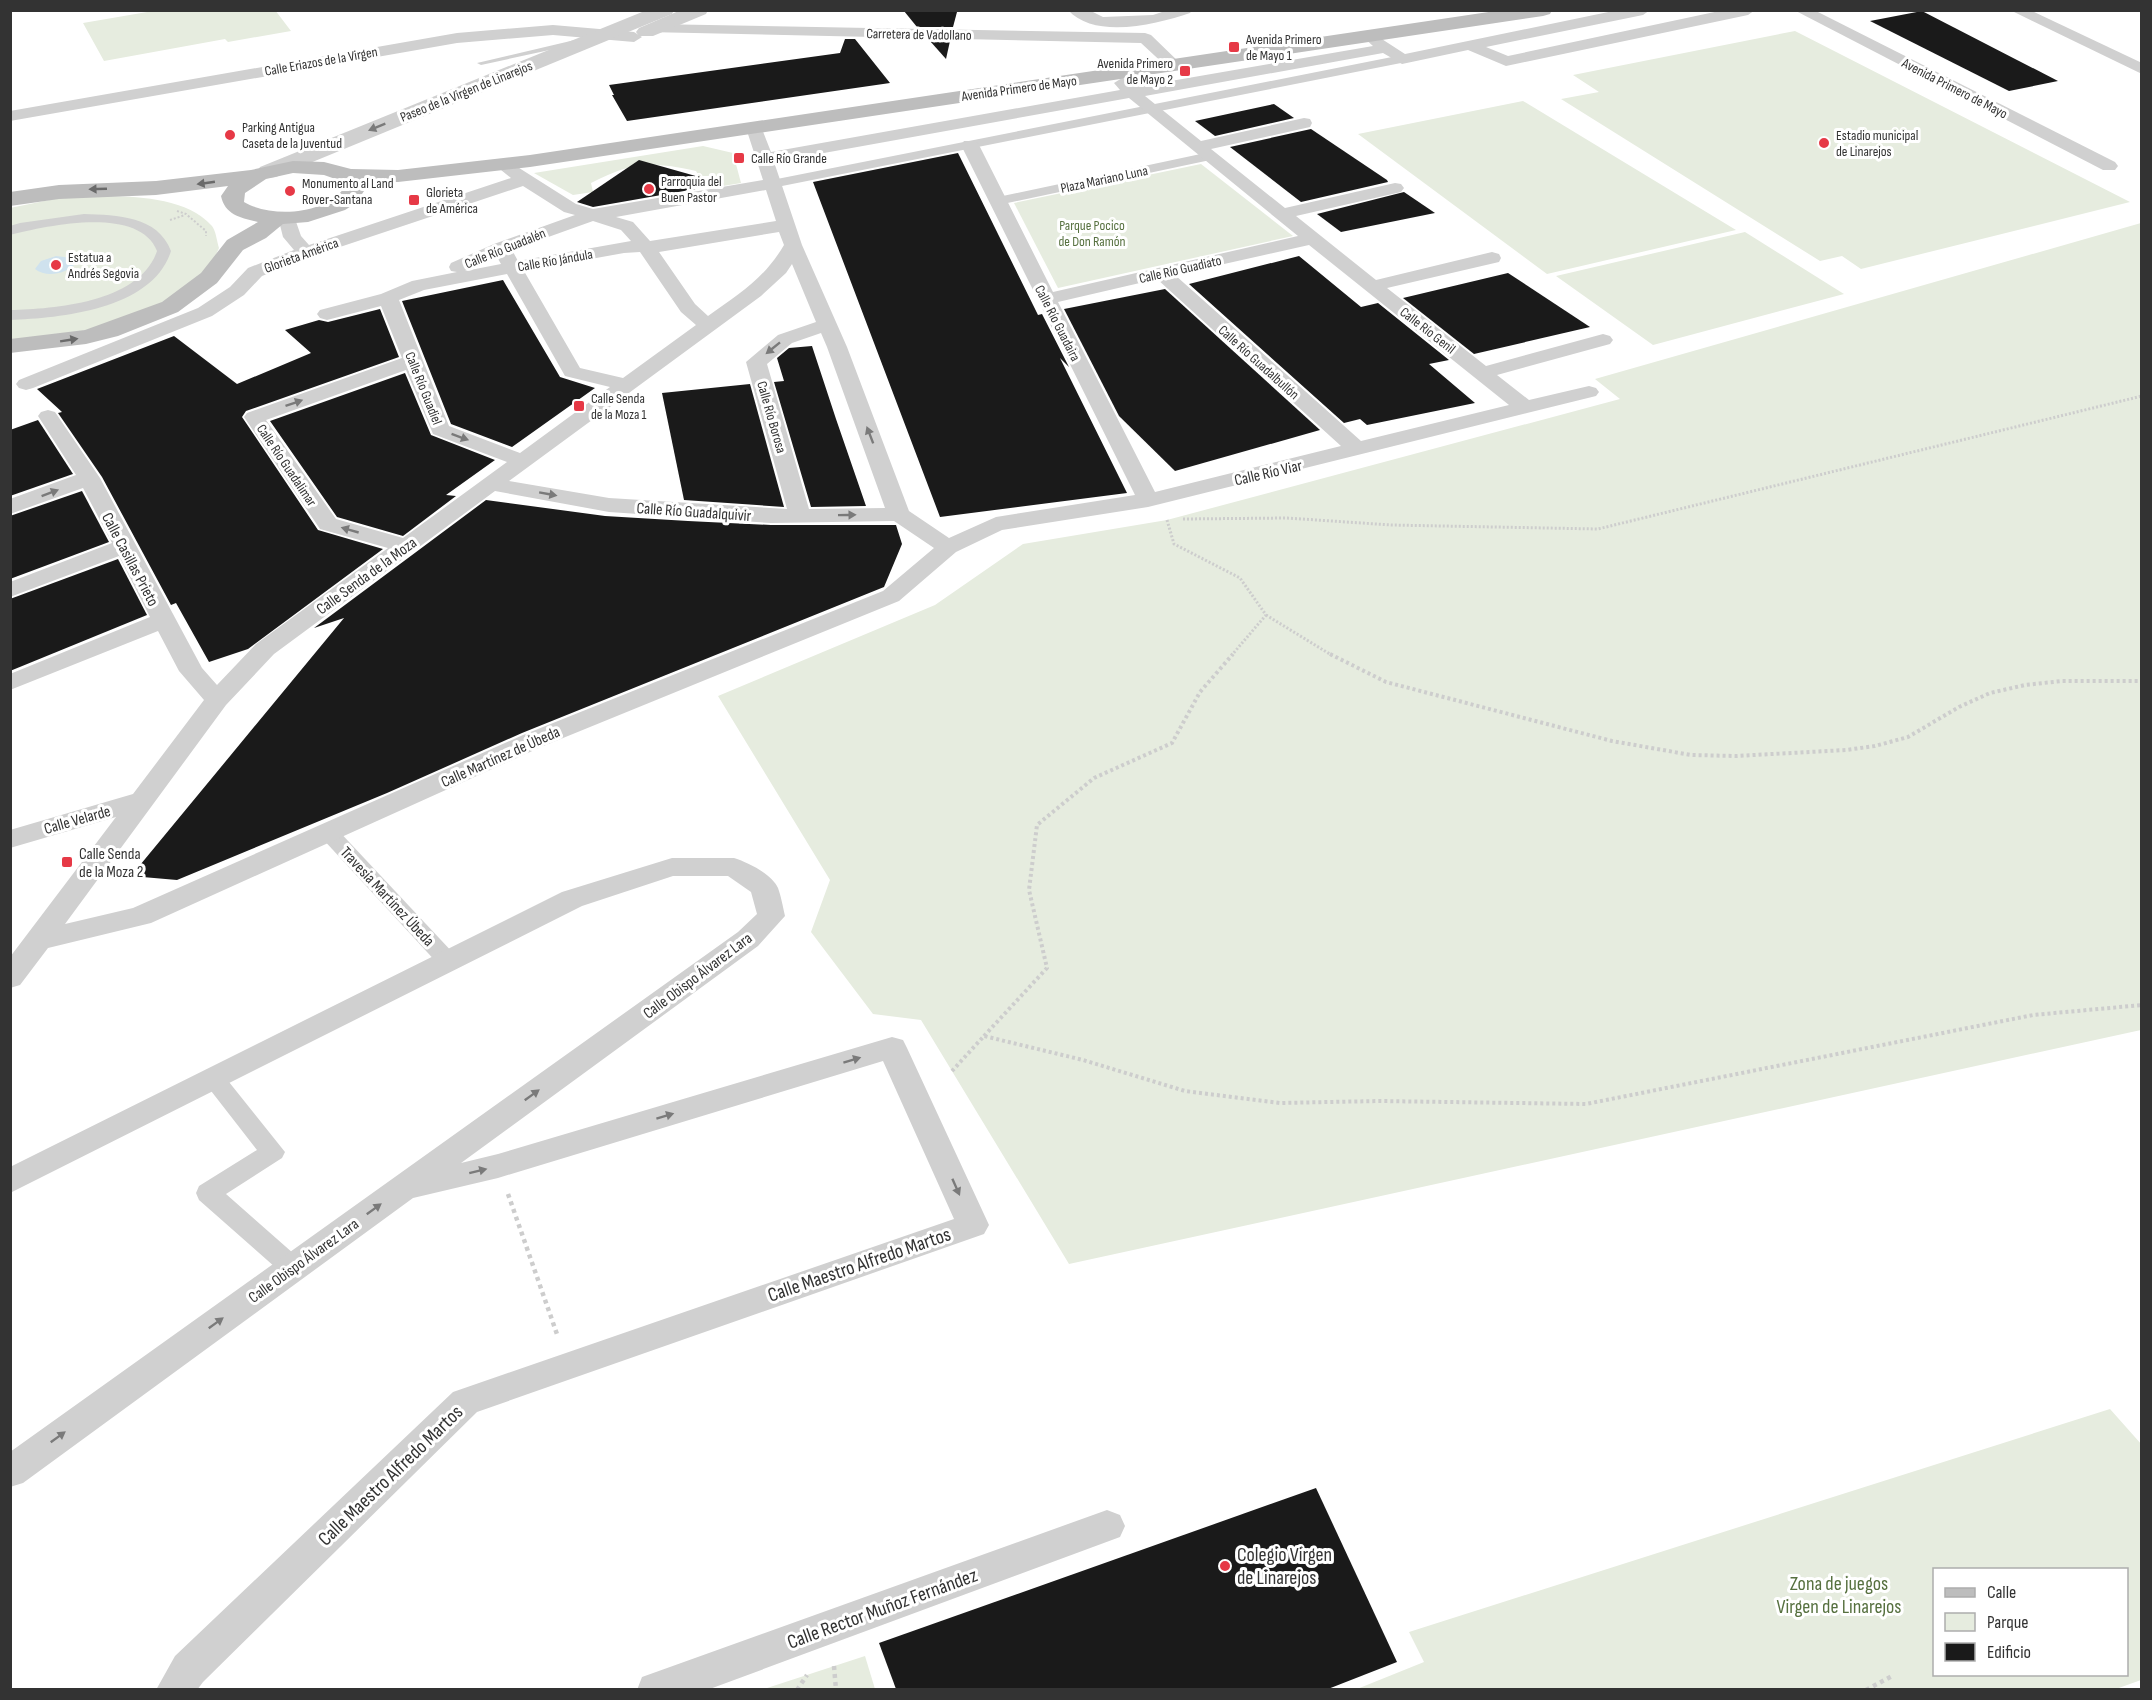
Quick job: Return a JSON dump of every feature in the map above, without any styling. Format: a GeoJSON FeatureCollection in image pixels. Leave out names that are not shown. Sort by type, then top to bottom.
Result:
{"type":"FeatureCollection","features":[{"type":"Feature","properties":{"kind":"main road","name":"Avenida Primero de Mayo"},"geometry":{"type":"LineString","coordinates":[[520,169],[754,128],[1174,65],[1378,42],[1544,10]]}},
{"type":"Feature","properties":{"kind":"main road"},"geometry":{"type":"LineString","coordinates":[[10,200],[81,190],[156,188],[305,166],[343,173],[398,176],[520,169]]}},
{"type":"Feature","properties":{"kind":"main road"},"geometry":{"type":"LineString","coordinates":[[262,174],[235,190],[232,196],[234,205],[255,216],[282,218],[520,169]]}},
{"type":"Feature","properties":{"kind":"main road"},"geometry":{"type":"LineString","coordinates":[[328,208],[348,198],[352,192],[354,185],[343,173]]}},
{"type":"Feature","properties":{"kind":"main road"},"geometry":{"type":"LineString","coordinates":[[10,346],[86,337],[109,331],[170,307],[209,278],[235,245],[282,218]]}},
{"type":"Feature","properties":{"kind":"street","name":"Paseo de la Virgen de Linarejos"},"geometry":{"type":"LineString","coordinates":[[262,174],[665,10]]}},
{"type":"Feature","properties":{"kind":"street","name":"Paseo de la Virgen de Linarejos"},"geometry":{"type":"LineString","coordinates":[[343,173],[368,149],[699,10]]}},
{"type":"Feature","properties":{"kind":"street"},"geometry":{"type":"LineString","coordinates":[[1075,10],[1101,22],[1154,21],[1185,10]]}},
{"type":"Feature","properties":{"kind":"street"},"geometry":{"type":"LineString","coordinates":[[772,184],[1643,10]]}},
{"type":"Feature","properties":{"kind":"street"},"geometry":{"type":"LineString","coordinates":[[1469,45],[1506,61],[1748,10]]}},
{"type":"Feature","properties":{"kind":"street","name":"Avenida Primero de Mayo"},"geometry":{"type":"LineString","coordinates":[[1802,10],[2109,166]]}},
{"type":"Feature","properties":{"kind":"street"},"geometry":{"type":"LineString","coordinates":[[2017,10],[2142,69]]}},
{"type":"Feature","properties":{"kind":"street","name":"Carretera de Vadollano"},"geometry":{"type":"LineString","coordinates":[[653,29],[1145,38],[1174,65]]}},
{"type":"Feature","properties":{"kind":"street","name":"Calle Eriazos de la Virgen"},"geometry":{"type":"LineString","coordinates":[[10,116],[457,38],[553,30],[634,37]]}},
{"type":"Feature","properties":{"kind":"street"},"geometry":{"type":"LineString","coordinates":[[1378,42],[1402,58]]}},
{"type":"Feature","properties":{"kind":"street","name":"Avenida Primero de Mayo"},"geometry":{"type":"LineString","coordinates":[[765,158],[1132,92],[1378,42]]}},
{"type":"Feature","properties":{"kind":"street","name":"Calle Río Genil"},"geometry":{"type":"LineString","coordinates":[[1112,75],[1150,109],[1527,409]]}},
{"type":"Feature","properties":{"kind":"street"},"geometry":{"type":"LineString","coordinates":[[1204,152],[1304,123]]}},
{"type":"Feature","properties":{"kind":"street"},"geometry":{"type":"LineString","coordinates":[[754,128],[789,235],[798,288],[826,325],[899,514],[948,547]]}},
{"type":"Feature","properties":{"kind":"street","name":"Calle Río Guadaira"},"geometry":{"type":"LineString","coordinates":[[970,145],[1148,500]]}},
{"type":"Feature","properties":{"kind":"street","name":"Plaza Mariano Luna"},"geometry":{"type":"LineString","coordinates":[[998,201],[1204,152]]}},
{"type":"Feature","properties":{"kind":"street","name":"Calle Río Guadalén"},"geometry":{"type":"LineString","coordinates":[[520,169],[570,208],[627,226],[646,247],[688,308],[708,326]]}},
{"type":"Feature","properties":{"kind":"street","name":"Glorieta América"},"geometry":{"type":"LineString","coordinates":[[26,384],[205,312],[237,291],[255,272],[520,169]]}},
{"type":"Feature","properties":{"kind":"street","name":"Calle Río Guadalén"},"geometry":{"type":"LineString","coordinates":[[418,285],[501,248],[593,215],[772,184]]}},
{"type":"Feature","properties":{"kind":"street"},"geometry":{"type":"LineString","coordinates":[[1282,214],[1395,188]]}},
{"type":"Feature","properties":{"kind":"street"},"geometry":{"type":"LineString","coordinates":[[282,218],[292,237],[306,252]]}},
{"type":"Feature","properties":{"kind":"street"},"geometry":{"type":"LineString","coordinates":[[10,231],[50,222],[84,219],[115,221],[146,229],[158,237],[164,252],[158,267],[152,273],[139,284],[110,298],[74,309],[35,315],[10,315]]}},
{"type":"Feature","properties":{"kind":"street","name":"Calle Río Jándula"},"geometry":{"type":"LineString","coordinates":[[327,314],[388,298],[418,285],[624,248],[789,235]]}},
{"type":"Feature","properties":{"kind":"street","name":"Calle Senda de la Moza"},"geometry":{"type":"LineString","coordinates":[[10,978],[217,700],[265,649],[754,292],[779,269],[789,235]]}},
{"type":"Feature","properties":{"kind":"street","name":"Calle Río Guadiato"},"geometry":{"type":"LineString","coordinates":[[1046,299],[1313,238]]}},
{"type":"Feature","properties":{"kind":"street"},"geometry":{"type":"LineString","coordinates":[[501,248],[572,372],[626,385]]}},
{"type":"Feature","properties":{"kind":"street","name":"Calle Río Genil"},"geometry":{"type":"LineString","coordinates":[[1373,286],[1492,258]]}},
{"type":"Feature","properties":{"kind":"street","name":"Calle Río Guadalbullón"},"geometry":{"type":"LineString","coordinates":[[1161,273],[1358,450]]}},
{"type":"Feature","properties":{"kind":"street"},"geometry":{"type":"LineString","coordinates":[[754,292],[798,288]]}},
{"type":"Feature","properties":{"kind":"street","name":"Calle Río Guadiel"},"geometry":{"type":"LineString","coordinates":[[388,298],[440,430],[523,460]]}},
{"type":"Feature","properties":{"kind":"street","name":"Calle Río Borosa"},"geometry":{"type":"LineString","coordinates":[[800,515],[756,362],[785,339],[826,325]]}},
{"type":"Feature","properties":{"kind":"street"},"geometry":{"type":"LineString","coordinates":[[1483,373],[1603,340]]}},
{"type":"Feature","properties":{"kind":"street","name":"Calle Río Guadalimar"},"geometry":{"type":"LineString","coordinates":[[406,546],[328,524],[254,417],[413,361]]}},
{"type":"Feature","properties":{"kind":"street","name":"Calle Río Viar"},"geometry":{"type":"LineString","coordinates":[[948,547],[996,524],[1148,500],[1589,392]]}},
{"type":"Feature","properties":{"kind":"street","name":"Calle Casillas Prieto"},"geometry":{"type":"LineString","coordinates":[[48,416],[89,478],[191,671],[217,700]]}},
{"type":"Feature","properties":{"kind":"street"},"geometry":{"type":"LineString","coordinates":[[10,507],[89,478]]}},
{"type":"Feature","properties":{"kind":"street","name":"Calle Río Guadalquivir"},"geometry":{"type":"LineString","coordinates":[[490,484],[609,505],[771,516],[899,514]]}},
{"type":"Feature","properties":{"kind":"street"},"geometry":{"type":"LineString","coordinates":[[10,590],[124,546]]}},
{"type":"Feature","properties":{"kind":"street","name":"Calle Martínez de Úbeda"},"geometry":{"type":"LineString","coordinates":[[39,940],[141,916],[532,741],[891,596],[948,547]]}},
{"type":"Feature","properties":{"kind":"street"},"geometry":{"type":"LineString","coordinates":[[10,682],[164,620]]}},
{"type":"Feature","properties":{"kind":"street","name":"Calle Velarde"},"geometry":{"type":"LineString","coordinates":[[10,839],[143,800]]}},
{"type":"Feature","properties":{"kind":"street","name":"Travesía Martínez Úbeda"},"geometry":{"type":"LineString","coordinates":[[328,832],[447,960]]}},
{"type":"Feature","properties":{"kind":"street","name":"Calle Obispo Álvarez Lara"},"geometry":{"type":"LineString","coordinates":[[10,1180],[572,899],[672,867],[734,867],[764,888],[771,916],[748,939],[10,1472]]}},
{"type":"Feature","properties":{"kind":"street","name":"Calle Maestro Alfredo Martos"},"geometry":{"type":"LineString","coordinates":[[175,1689],[189,1669],[465,1402],[973,1225],[892,1048],[498,1166],[401,1190]]}},
{"type":"Feature","properties":{"kind":"street"},"geometry":{"type":"LineString","coordinates":[[213,1078],[273,1152],[208,1193],[293,1268]]}},
{"type":"Feature","properties":{"kind":"street","name":"Calle Rector Muñoz Fernández"},"geometry":{"type":"LineString","coordinates":[[656,1689],[1107,1526]]}},
{"type":"Feature","properties":{"kind":"lane"},"geometry":{"type":"LineString","coordinates":[[481,63],[606,34]]}},
{"type":"Feature","properties":{"kind":"path"},"geometry":{"type":"LineString","coordinates":[[176,211],[186,214],[206,231],[207,242]]}},
{"type":"Feature","properties":{"kind":"path"},"geometry":{"type":"LineString","coordinates":[[1179,519],[1287,518],[1391,525],[1598,529],[2142,396]]}},
{"type":"Feature","properties":{"kind":"path"},"geometry":{"type":"LineString","coordinates":[[1167,520],[1174,544],[1240,578],[1266,615],[1318,648],[1386,682],[1612,741],[1691,754],[1736,756],[1862,748],[1908,737],[1959,707],[1990,693],[2025,685],[2062,681],[2142,681]]}},
{"type":"Feature","properties":{"kind":"path"},"geometry":{"type":"LineString","coordinates":[[952,1071],[1047,968],[1029,890],[1037,825],[1094,778],[1172,742],[1200,692],[1266,615]]}},
{"type":"Feature","properties":{"kind":"path"},"geometry":{"type":"LineString","coordinates":[[984,1036],[1083,1060],[1185,1091],[1280,1103],[1379,1101],[1586,1104],[2033,1015],[2142,1005]]}},
{"type":"Feature","properties":{"kind":"path"},"geometry":{"type":"LineString","coordinates":[[498,1166],[568,1366]]}},
{"type":"Feature","properties":{"kind":"path"},"geometry":{"type":"LineString","coordinates":[[834,1666],[836,1689]]}},
{"type":"Feature","properties":{"kind":"path"},"geometry":{"type":"LineString","coordinates":[[797,1689],[807,1675]]}},
{"type":"Feature","properties":{"kind":"path"},"geometry":{"type":"LineString","coordinates":[[1866,1689],[1894,1675]]}},
{"type":"Feature","properties":{"kind":"green space"},"geometry":{"type":"Polygon","coordinates":[[[275,10],[291,31],[228,42],[225,39],[104,61],[83,23],[153,11],[275,10]]]}},
{"type":"Feature","properties":{"kind":"green space","name":"Estadio municipal de Linarejos"},"geometry":{"type":"Polygon","coordinates":[[[1795,31],[2130,202],[1861,269],[1842,256],[1820,261],[1561,99],[1599,92],[1573,75],[1795,31]]]}},
{"type":"Feature","properties":{"kind":"green space"},"geometry":{"type":"Polygon","coordinates":[[[1523,101],[1736,230],[1547,274],[1358,134],[1523,101]]]}},
{"type":"Feature","properties":{"kind":"green space"},"geometry":{"type":"Polygon","coordinates":[[[703,146],[733,153],[741,183],[711,188],[707,185],[716,182],[710,176],[699,176],[696,171],[642,165],[630,167],[591,183],[593,192],[573,195],[534,173],[703,146]]]}},
{"type":"Feature","properties":{"kind":"green space","name":"Parque Pocico de Don Ramón"},"geometry":{"type":"Polygon","coordinates":[[[1201,164],[1293,236],[1058,288],[1014,203],[1201,164]]]}},
{"type":"Feature","properties":{"kind":"green space"},"geometry":{"type":"Polygon","coordinates":[[[110,196],[164,201],[191,210],[202,217],[212,226],[219,248],[208,270],[189,288],[142,313],[87,330],[11,339],[10,208],[59,198],[110,196]]]}},
{"type":"Feature","properties":{"kind":"green space"},"geometry":{"type":"Polygon","coordinates":[[[2141,223],[2141,1030],[1069,1264],[921,1020],[873,1014],[811,932],[830,880],[718,696],[935,605],[1023,544],[1167,520],[1620,399],[1595,379],[2141,223]]]}},
{"type":"Feature","properties":{"kind":"green space"},"geometry":{"type":"Polygon","coordinates":[[[1745,232],[1844,294],[1653,345],[1556,276],[1745,232]]]}},
{"type":"Feature","properties":{"kind":"green space","name":"Zona de juegos Virgen de Linarejos"},"geometry":{"type":"Polygon","coordinates":[[[2110,1409],[2142,1445],[2141,1680],[2116,1689],[1357,1689],[1424,1662],[1409,1632],[2110,1409]]]}},
{"type":"Feature","properties":{"kind":"green space"},"geometry":{"type":"Polygon","coordinates":[[[865,1656],[875,1689],[764,1689],[865,1656]]]}},
{"type":"Feature","properties":{"kind":"water"},"geometry":{"type":"Polygon","coordinates":[[[56,256],[72,258],[75,264],[56,274],[35,269],[41,261],[56,256]]]}},
{"type":"Feature","properties":{"kind":"building"},"geometry":{"type":"Polygon","coordinates":[[[904,11],[957,12],[953,27],[917,27],[904,11]]]}},
{"type":"Feature","properties":{"kind":"building"},"geometry":{"type":"Polygon","coordinates":[[[1922,11],[2058,81],[2009,91],[1870,21],[1922,11]]]}},
{"type":"Feature","properties":{"kind":"building"},"geometry":{"type":"Polygon","coordinates":[[[845,39],[855,39],[890,83],[627,121],[609,85],[840,53],[845,39]]]}},
{"type":"Feature","properties":{"kind":"building"},"geometry":{"type":"Polygon","coordinates":[[[930,41],[950,41],[946,59],[930,41]]]}},
{"type":"Feature","properties":{"kind":"building"},"geometry":{"type":"Polygon","coordinates":[[[1274,104],[1294,118],[1215,136],[1195,121],[1274,104]]]}},
{"type":"Feature","properties":{"kind":"building"},"geometry":{"type":"Polygon","coordinates":[[[1311,129],[1388,182],[1301,202],[1230,147],[1311,129]]]}},
{"type":"Feature","properties":{"kind":"building"},"geometry":{"type":"Polygon","coordinates":[[[958,153],[1038,315],[1042,314],[1069,367],[1060,358],[1127,493],[940,517],[813,182],[958,153]]]}},
{"type":"Feature","properties":{"kind":"building","name":"Parroquia del Buen Pastor"},"geometry":{"type":"Polygon","coordinates":[[[639,160],[724,184],[593,207],[577,202],[639,160]]]}},
{"type":"Feature","properties":{"kind":"building"},"geometry":{"type":"Polygon","coordinates":[[[1404,192],[1435,213],[1341,232],[1317,214],[1404,192]]]}},
{"type":"Feature","properties":{"kind":"building"},"geometry":{"type":"Polygon","coordinates":[[[1299,256],[1361,307],[1378,303],[1449,360],[1429,364],[1475,403],[1367,425],[1360,419],[1344,423],[1189,284],[1299,256]]]}},
{"type":"Feature","properties":{"kind":"building"},"geometry":{"type":"Polygon","coordinates":[[[1508,273],[1590,327],[1474,354],[1403,298],[1508,273]]]}},
{"type":"Feature","properties":{"kind":"building"},"geometry":{"type":"Polygon","coordinates":[[[503,280],[560,377],[595,388],[512,447],[451,424],[402,301],[503,280]]]}},
{"type":"Feature","properties":{"kind":"building"},"geometry":{"type":"Polygon","coordinates":[[[1165,289],[1320,430],[1175,471],[1119,416],[1064,309],[1165,289]]]}},
{"type":"Feature","properties":{"kind":"building"},"geometry":{"type":"Polygon","coordinates":[[[380,309],[399,357],[246,411],[242,417],[318,530],[383,549],[248,649],[209,662],[176,603],[171,605],[102,477],[58,413],[62,412],[37,389],[174,336],[237,384],[311,353],[285,330],[319,320],[328,322],[380,309]]]}},
{"type":"Feature","properties":{"kind":"building"},"geometry":{"type":"Polygon","coordinates":[[[812,346],[866,506],[811,507],[774,382],[784,381],[777,358],[789,348],[812,346]]]}},
{"type":"Feature","properties":{"kind":"building"},"geometry":{"type":"Polygon","coordinates":[[[405,373],[431,435],[495,460],[446,495],[456,496],[403,536],[337,517],[270,421],[405,373]]]}},
{"type":"Feature","properties":{"kind":"building"},"geometry":{"type":"Polygon","coordinates":[[[750,384],[784,507],[684,500],[662,393],[750,384]]]}},
{"type":"Feature","properties":{"kind":"building"},"geometry":{"type":"Polygon","coordinates":[[[38,420],[73,474],[10,496],[10,430],[38,420]]]}},
{"type":"Feature","properties":{"kind":"building"},"geometry":{"type":"Polygon","coordinates":[[[82,491],[109,542],[10,579],[10,516],[82,491]]]}},
{"type":"Feature","properties":{"kind":"building"},"geometry":{"type":"Polygon","coordinates":[[[486,500],[605,516],[771,525],[896,525],[902,544],[884,587],[522,733],[387,793],[177,880],[131,876],[344,618],[314,628],[486,500]]]}},
{"type":"Feature","properties":{"kind":"building"},"geometry":{"type":"Polygon","coordinates":[[[118,559],[147,615],[10,671],[10,599],[118,559]]]}},
{"type":"Feature","properties":{"kind":"building","name":"Colegio Virgen de Linarejos"},"geometry":{"type":"Polygon","coordinates":[[[1316,1488],[1397,1662],[1328,1689],[896,1689],[879,1643],[1316,1488]]]}},
{"type":"Feature","properties":{"kind":"place","name":"Avenida Primero de Mayo 1"},"geometry":{"type":"Point","coordinates":[1234,47]}},
{"type":"Feature","properties":{"kind":"place","name":"Avenida Primero de Mayo 2"},"geometry":{"type":"Point","coordinates":[1185,71]}},
{"type":"Feature","properties":{"kind":"place","name":"Parking Antigua Caseta de la Juventud"},"geometry":{"type":"Point","coordinates":[230,135]}},
{"type":"Feature","properties":{"kind":"place","name":"Estadio municipal de Linarejos"},"geometry":{"type":"Point","coordinates":[1824,143]}},
{"type":"Feature","properties":{"kind":"place","name":"Calle Río Grande"},"geometry":{"type":"Point","coordinates":[739,158]}},
{"type":"Feature","properties":{"kind":"place","name":"Parroquia del Buen Pastor"},"geometry":{"type":"Point","coordinates":[649,189]}},
{"type":"Feature","properties":{"kind":"place","name":"Monumento al Land Rover-Santana"},"geometry":{"type":"Point","coordinates":[290,191]}},
{"type":"Feature","properties":{"kind":"place","name":"Glorieta de América"},"geometry":{"type":"Point","coordinates":[414,200]}},
{"type":"Feature","properties":{"kind":"place","name":"Estatua a Andrés Segovia"},"geometry":{"type":"Point","coordinates":[56,265]}},
{"type":"Feature","properties":{"kind":"place","name":"Calle Senda de la Moza 1"},"geometry":{"type":"Point","coordinates":[579,406]}},
{"type":"Feature","properties":{"kind":"place","name":"Calle Senda de la Moza 2"},"geometry":{"type":"Point","coordinates":[67,862]}},
{"type":"Feature","properties":{"kind":"place","name":"Colegio Virgen de Linarejos"},"geometry":{"type":"Point","coordinates":[1225,1566]}}]}
